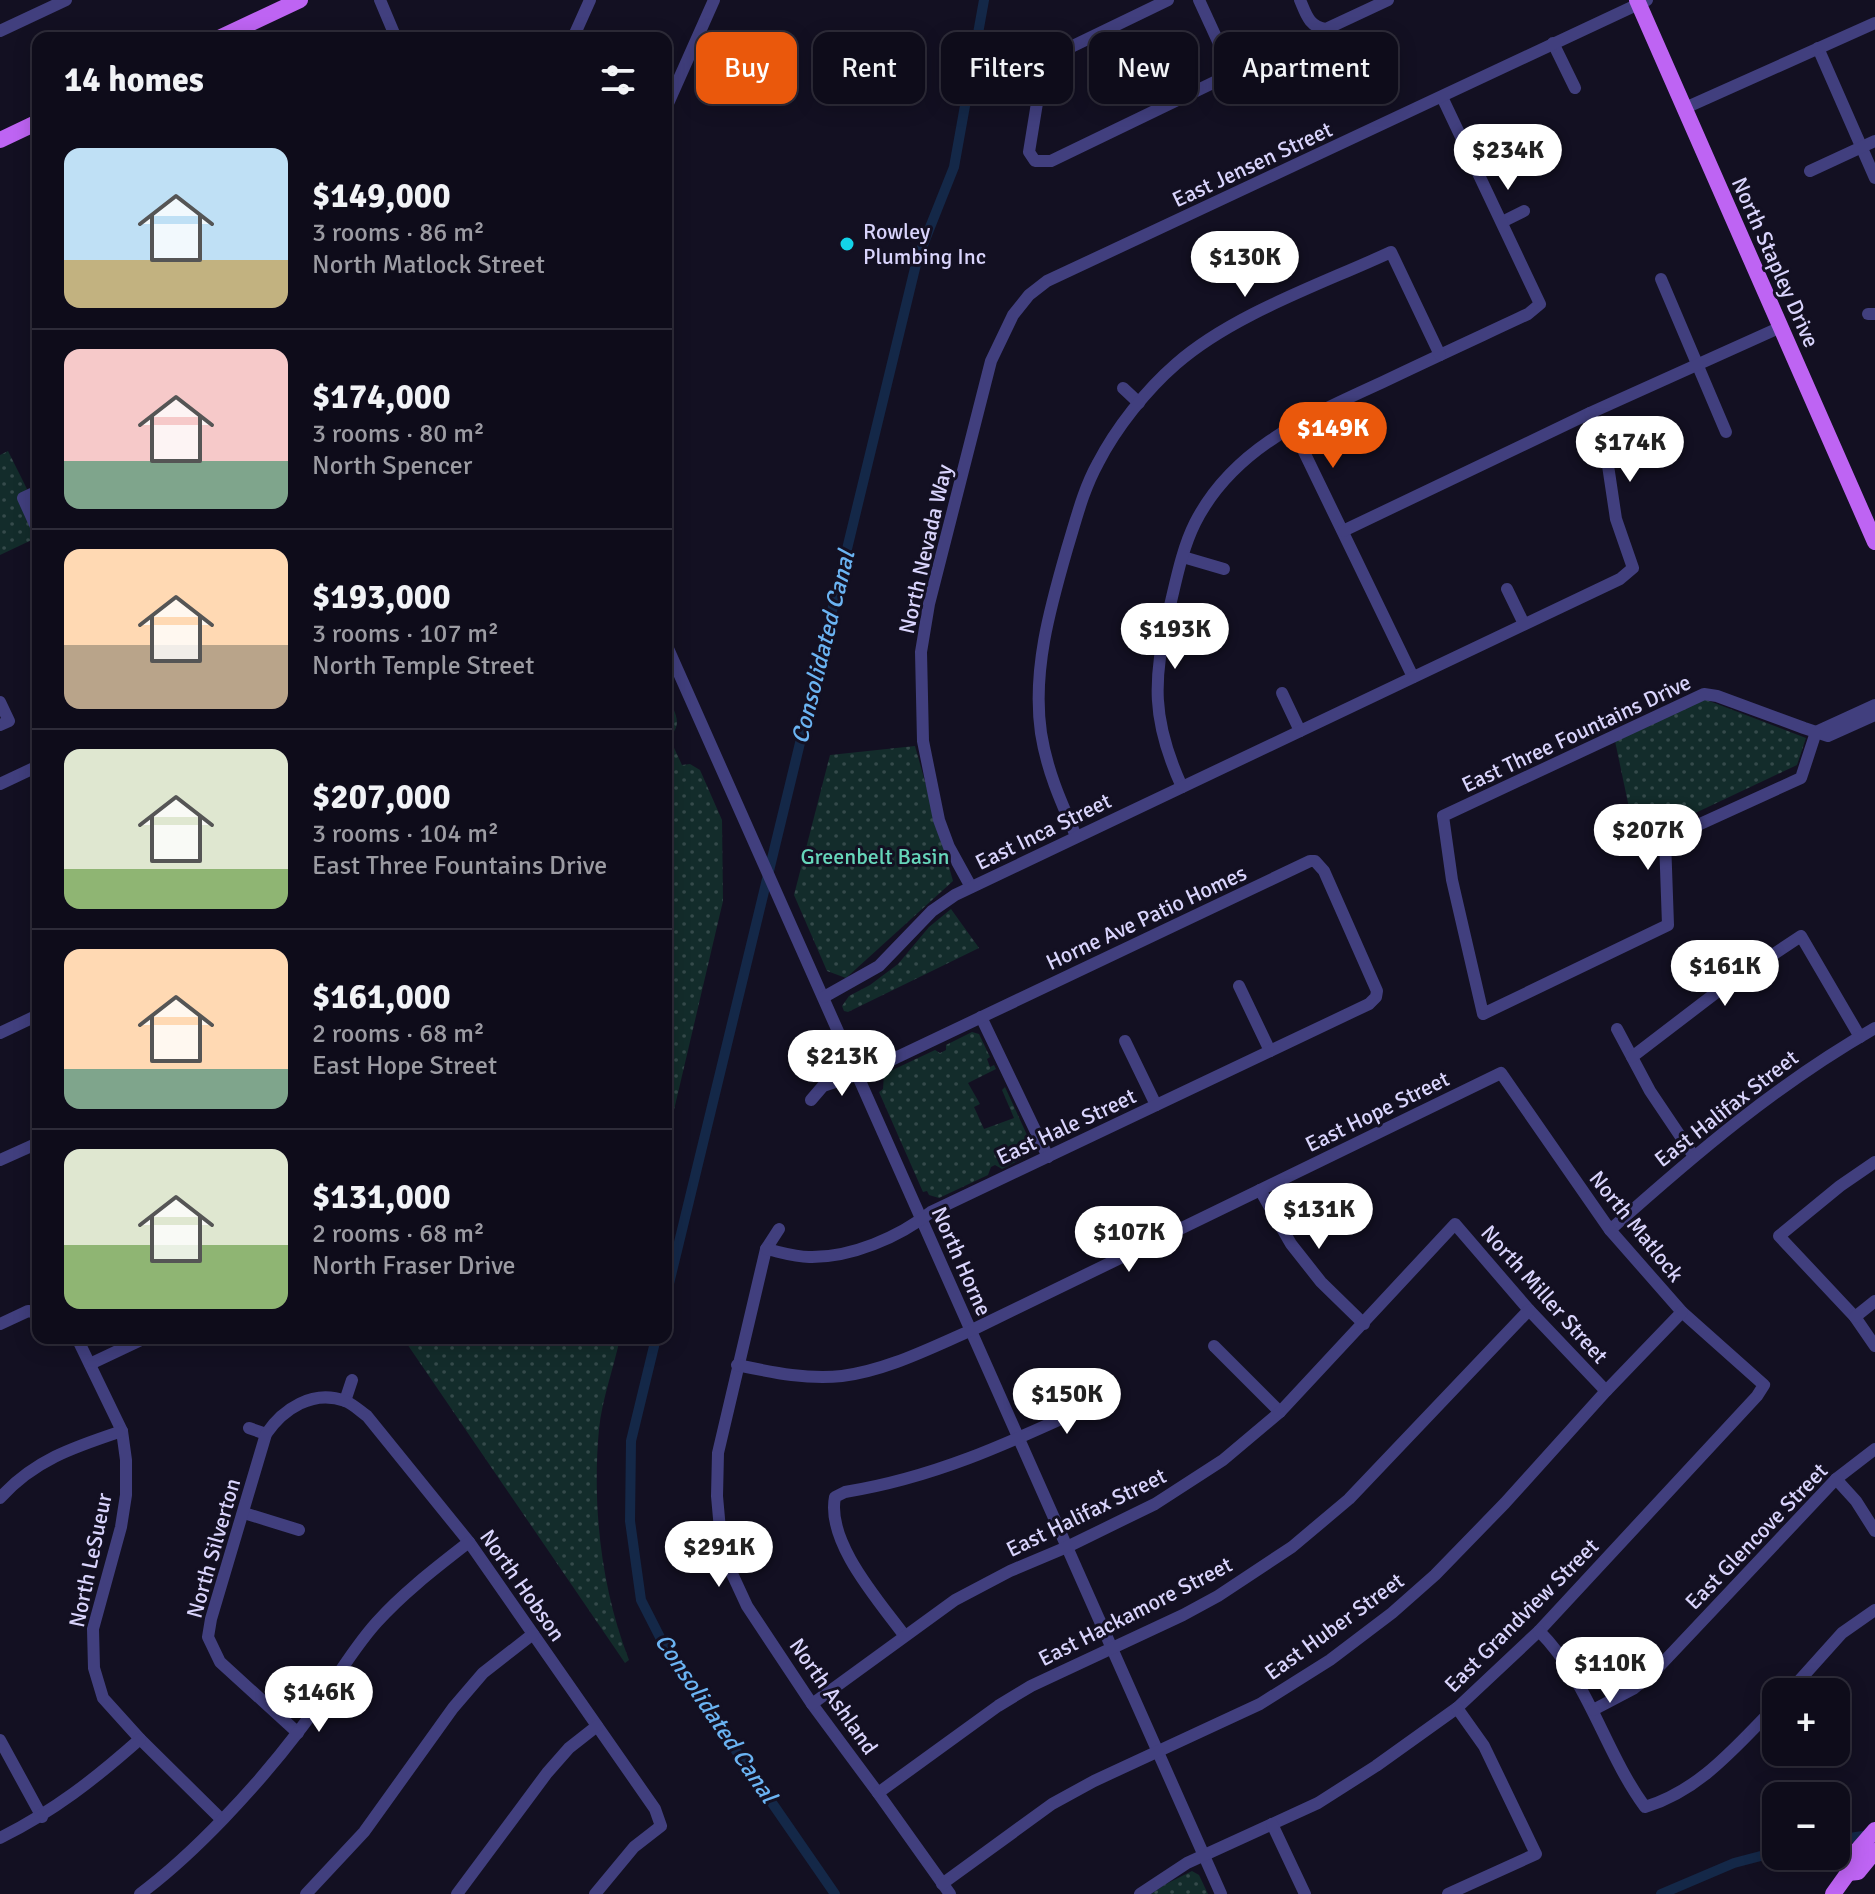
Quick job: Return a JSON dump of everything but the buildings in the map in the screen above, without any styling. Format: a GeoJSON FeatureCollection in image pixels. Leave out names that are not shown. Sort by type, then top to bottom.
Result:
{"type":"FeatureCollection","features":[{"type":"Feature","properties":{"kind":"main road"},"geometry":{"type":"LineString","coordinates":[[232,32],[300,0]]}},
{"type":"Feature","properties":{"kind":"main road","name":"North Stapley Drive"},"geometry":{"type":"LineString","coordinates":[[1641,1],[1781,327],[1871,522],[1875,542]]}},
{"type":"Feature","properties":{"kind":"main road"},"geometry":{"type":"LineString","coordinates":[[0,140],[32,125]]}},
{"type":"Feature","properties":{"kind":"main road"},"geometry":{"type":"LineString","coordinates":[[1833,1894],[1848,1873],[1848,1861],[1875,1830]]}},
{"type":"Feature","properties":{"kind":"main road"},"geometry":{"type":"LineString","coordinates":[[1848,1873],[1858,1872],[1875,1851]]}},
{"type":"Feature","properties":{"kind":"street"},"geometry":{"type":"LineString","coordinates":[[0,31],[66,0]]}},
{"type":"Feature","properties":{"kind":"street"},"geometry":{"type":"LineString","coordinates":[[380,0],[393,32]]}},
{"type":"Feature","properties":{"kind":"street"},"geometry":{"type":"LineString","coordinates":[[576,32],[590,0]]}},
{"type":"Feature","properties":{"kind":"street"},"geometry":{"type":"LineString","coordinates":[[672,94],[714,0]]}},
{"type":"Feature","properties":{"kind":"street"},"geometry":{"type":"LineString","coordinates":[[1168,0],[1044,60],[1029,152],[1035,161],[1051,161],[1225,77],[1227,61],[1199,0]]}},
{"type":"Feature","properties":{"kind":"street"},"geometry":{"type":"LineString","coordinates":[[1300,0],[1309,21],[1317,28],[1326,29],[1388,0]]}},
{"type":"Feature","properties":{"kind":"street","name":"East Jensen Street"},"geometry":{"type":"LineString","coordinates":[[1047,281],[1641,1]]}},
{"type":"Feature","properties":{"kind":"street"},"geometry":{"type":"LineString","coordinates":[[1685,108],[1875,23]]}},
{"type":"Feature","properties":{"kind":"street"},"geometry":{"type":"LineString","coordinates":[[1553,43],[1575,88]]}},
{"type":"Feature","properties":{"kind":"street"},"geometry":{"type":"LineString","coordinates":[[1818,48],[1875,178]]}},
{"type":"Feature","properties":{"kind":"street"},"geometry":{"type":"LineString","coordinates":[[1182,787],[1163,738],[1156,682],[1160,649],[1183,557],[1195,523],[1222,482],[1248,456],[1291,425],[1528,314],[1540,304],[1442,97]]}},
{"type":"Feature","properties":{"kind":"street"},"geometry":{"type":"LineString","coordinates":[[1810,171],[1875,141]]}},
{"type":"Feature","properties":{"kind":"street"},"geometry":{"type":"LineString","coordinates":[[1502,222],[1524,211]]}},
{"type":"Feature","properties":{"kind":"street"},"geometry":{"type":"LineString","coordinates":[[1076,836],[1055,790],[1041,730],[1040,682],[1045,625],[1081,500],[1098,463],[1139,403],[1175,365],[1219,333],[1391,252],[1440,355]]}},
{"type":"Feature","properties":{"kind":"street"},"geometry":{"type":"LineString","coordinates":[[1661,279],[1726,432]]}},
{"type":"Feature","properties":{"kind":"street","name":"North Nevada Way"},"geometry":{"type":"LineString","coordinates":[[971,887],[949,847],[937,809],[923,741],[921,652],[929,604],[991,361],[1013,315],[1029,295],[1047,281]]}},
{"type":"Feature","properties":{"kind":"street"},"geometry":{"type":"LineString","coordinates":[[1343,531],[1590,413],[1781,327]]}},
{"type":"Feature","properties":{"kind":"street"},"geometry":{"type":"LineString","coordinates":[[1123,388],[1139,403]]}},
{"type":"Feature","properties":{"kind":"street","name":"East Inca Street"},"geometry":{"type":"LineString","coordinates":[[824,997],[879,966],[932,911],[971,887],[1620,579],[1633,568],[1616,519],[1606,452],[1590,413]]}},
{"type":"Feature","properties":{"kind":"street"},"geometry":{"type":"LineString","coordinates":[[1291,425],[1413,677]]}},
{"type":"Feature","properties":{"kind":"street"},"geometry":{"type":"LineString","coordinates":[[32,494],[23,498],[32,518]]}},
{"type":"Feature","properties":{"kind":"street"},"geometry":{"type":"LineString","coordinates":[[1183,557],[1224,569]]}},
{"type":"Feature","properties":{"kind":"street"},"geometry":{"type":"LineString","coordinates":[[1507,589],[1524,624]]}},
{"type":"Feature","properties":{"kind":"street","name":"North Horne"},"geometry":{"type":"LineString","coordinates":[[672,657],[1221,1894]]}},
{"type":"Feature","properties":{"kind":"street"},"geometry":{"type":"LineString","coordinates":[[1282,693],[1300,731]]}},
{"type":"Feature","properties":{"kind":"street","name":"East Three Fountains Drive"},"geometry":{"type":"LineString","coordinates":[[1704,694],[1816,732],[1801,778],[1665,840],[1668,925],[1483,1014],[1452,880],[1443,816],[1704,694]]}},
{"type":"Feature","properties":{"kind":"street"},"geometry":{"type":"LineString","coordinates":[[0,702],[4,723]]}},
{"type":"Feature","properties":{"kind":"street"},"geometry":{"type":"LineString","coordinates":[[1816,732],[1875,705]]}},
{"type":"Feature","properties":{"kind":"street"},"geometry":{"type":"LineString","coordinates":[[1816,732],[1828,736],[1875,715]]}},
{"type":"Feature","properties":{"kind":"street"},"geometry":{"type":"LineString","coordinates":[[0,784],[32,769]]}},
{"type":"Feature","properties":{"kind":"street","name":"Horne Ave Patio Homes"},"geometry":{"type":"LineString","coordinates":[[811,1100],[823,1086],[868,1071],[1310,861],[1315,861],[1324,871],[1375,984],[1376,997]]}},
{"type":"Feature","properties":{"kind":"street"},"geometry":{"type":"LineString","coordinates":[[1632,1057],[1717,992],[1801,936],[1860,1037]]}},
{"type":"Feature","properties":{"kind":"street"},"geometry":{"type":"LineString","coordinates":[[1239,986],[1270,1051]]}},
{"type":"Feature","properties":{"kind":"street","name":"East Hale Street"},"geometry":{"type":"LineString","coordinates":[[766,1249],[809,1257],[854,1251],[914,1226],[931,1212],[1369,1004],[1376,997]]}},
{"type":"Feature","properties":{"kind":"street"},"geometry":{"type":"LineString","coordinates":[[981,1017],[1048,1157]]}},
{"type":"Feature","properties":{"kind":"street"},"geometry":{"type":"LineString","coordinates":[[0,1033],[32,1018]]}},
{"type":"Feature","properties":{"kind":"street","name":"East Halifax Street"},"geometry":{"type":"LineString","coordinates":[[1610,1230],[1693,1155],[1810,1066],[1875,1028]]}},
{"type":"Feature","properties":{"kind":"street"},"geometry":{"type":"LineString","coordinates":[[1617,1029],[1650,1091],[1693,1155]]}},
{"type":"Feature","properties":{"kind":"street"},"geometry":{"type":"LineString","coordinates":[[1125,1041],[1156,1105]]}},
{"type":"Feature","properties":{"kind":"street","name":"East Hope Street"},"geometry":{"type":"LineString","coordinates":[[737,1365],[790,1375],[841,1376],[897,1362],[972,1330],[1501,1073]]}},
{"type":"Feature","properties":{"kind":"street","name":"North Matlock"},"geometry":{"type":"LineString","coordinates":[[1501,1073],[1610,1230],[1682,1312],[1764,1385]]}},
{"type":"Feature","properties":{"kind":"street"},"geometry":{"type":"LineString","coordinates":[[0,1160],[32,1146]]}},
{"type":"Feature","properties":{"kind":"street"},"geometry":{"type":"LineString","coordinates":[[1875,1162],[1779,1236],[1855,1317],[1875,1346]]}},
{"type":"Feature","properties":{"kind":"street"},"geometry":{"type":"LineString","coordinates":[[1260,1190],[1291,1244],[1321,1282],[1364,1324]]}},
{"type":"Feature","properties":{"kind":"street","name":"East Halifax Street"},"geometry":{"type":"LineString","coordinates":[[812,1704],[955,1600],[1155,1504],[1223,1460],[1280,1412],[1455,1224]]}},
{"type":"Feature","properties":{"kind":"street","name":"North Miller Street"},"geometry":{"type":"LineString","coordinates":[[1455,1224],[1529,1310],[1606,1391]]}},
{"type":"Feature","properties":{"kind":"street","name":"North Ashland"},"geometry":{"type":"LineString","coordinates":[[779,1229],[766,1249],[718,1453],[717,1496],[722,1552],[747,1606],[812,1704],[946,1889]]}},
{"type":"Feature","properties":{"kind":"street"},"geometry":{"type":"LineString","coordinates":[[1855,1317],[1875,1301]]}},
{"type":"Feature","properties":{"kind":"street","name":"East Hackamore Street"},"geometry":{"type":"LineString","coordinates":[[878,1793],[1020,1692],[1218,1596],[1292,1547],[1349,1499],[1529,1310]]}},
{"type":"Feature","properties":{"kind":"street"},"geometry":{"type":"LineString","coordinates":[[0,1324],[32,1312]]}},
{"type":"Feature","properties":{"kind":"street","name":"East Huber Street"},"geometry":{"type":"LineString","coordinates":[[946,1889],[1052,1804],[1094,1781],[1260,1704],[1330,1660],[1392,1613],[1435,1575],[1505,1503],[1682,1312]]}},
{"type":"Feature","properties":{"kind":"street","name":"North LeSueur"},"geometry":{"type":"LineString","coordinates":[[80,1344],[122,1431],[126,1460],[126,1495],[121,1527],[93,1629],[94,1668],[103,1698],[221,1819]]}},
{"type":"Feature","properties":{"kind":"street"},"geometry":{"type":"LineString","coordinates":[[90,1364],[132,1344]]}},
{"type":"Feature","properties":{"kind":"street"},"geometry":{"type":"LineString","coordinates":[[1214,1346],[1280,1412]]}},
{"type":"Feature","properties":{"kind":"street"},"geometry":{"type":"LineString","coordinates":[[345,1401],[352,1380]]}},
{"type":"Feature","properties":{"kind":"street","name":"East Grandview Street"},"geometry":{"type":"LineString","coordinates":[[1140,1894],[1167,1874],[1203,1855],[1318,1803],[1457,1708],[1539,1631],[1764,1385]]}},
{"type":"Feature","properties":{"kind":"street","name":"North Silverton"},"geometry":{"type":"LineString","coordinates":[[298,1733],[220,1662],[208,1637],[266,1434],[277,1418],[297,1404],[321,1398],[345,1401]]}},
{"type":"Feature","properties":{"kind":"street","name":"North Hobson"},"geometry":{"type":"LineString","coordinates":[[345,1401],[367,1416],[469,1542],[655,1809],[661,1826],[634,1847],[595,1894]]}},
{"type":"Feature","properties":{"kind":"street"},"geometry":{"type":"LineString","coordinates":[[904,1635],[856,1569],[839,1532],[833,1506],[835,1497],[948,1467],[1098,1402]]}},
{"type":"Feature","properties":{"kind":"street"},"geometry":{"type":"LineString","coordinates":[[249,1428],[266,1434]]}},
{"type":"Feature","properties":{"kind":"street"},"geometry":{"type":"LineString","coordinates":[[0,1498],[18,1478],[63,1451],[122,1431]]}},
{"type":"Feature","properties":{"kind":"street","name":"East Glencove Street"},"geometry":{"type":"LineString","coordinates":[[1593,1710],[1633,1689],[1655,1671],[1836,1479],[1875,1449]]}},
{"type":"Feature","properties":{"kind":"street"},"geometry":{"type":"LineString","coordinates":[[1836,1479],[1856,1501],[1875,1531]]}},
{"type":"Feature","properties":{"kind":"street"},"geometry":{"type":"LineString","coordinates":[[244,1513],[299,1530]]}},
{"type":"Feature","properties":{"kind":"street"},"geometry":{"type":"LineString","coordinates":[[140,1894],[221,1819],[298,1733],[375,1624],[414,1586],[469,1542]]}},
{"type":"Feature","properties":{"kind":"street"},"geometry":{"type":"LineString","coordinates":[[1802,1678],[1842,1633],[1875,1610]]}},
{"type":"Feature","properties":{"kind":"street"},"geometry":{"type":"LineString","coordinates":[[1539,1631],[1565,1659],[1628,1783],[1645,1807],[1683,1792],[1708,1774],[1762,1720]]}},
{"type":"Feature","properties":{"kind":"street"},"geometry":{"type":"LineString","coordinates":[[306,1894],[364,1832],[453,1708],[483,1673],[533,1634]]}},
{"type":"Feature","properties":{"kind":"street"},"geometry":{"type":"LineString","coordinates":[[1448,1894],[1536,1854],[1484,1746],[1457,1708]]}},
{"type":"Feature","properties":{"kind":"street"},"geometry":{"type":"LineString","coordinates":[[457,1894],[547,1773],[569,1748],[597,1726]]}},
{"type":"Feature","properties":{"kind":"street"},"geometry":{"type":"LineString","coordinates":[[0,1838],[42,1817],[105,1770],[140,1739]]}},
{"type":"Feature","properties":{"kind":"street"},"geometry":{"type":"LineString","coordinates":[[0,1740],[42,1817]]}},
{"type":"Feature","properties":{"kind":"street"},"geometry":{"type":"LineString","coordinates":[[1272,1824],[1305,1894]]}},
{"type":"Feature","properties":{"kind":"green space"},"geometry":{"type":"Polygon","coordinates":[[[8,451],[27,489],[21,503],[32,529],[32,540],[0,555],[0,455],[8,451]]]}},
{"type":"Feature","properties":{"kind":"green space"},"geometry":{"type":"Polygon","coordinates":[[[1704,699],[1806,738],[1797,765],[1636,841],[1615,741],[1704,699]]]}},
{"type":"Feature","properties":{"kind":"green space"},"geometry":{"type":"Polygon","coordinates":[[[672,707],[677,722],[672,734],[672,707]]]}},
{"type":"Feature","properties":{"kind":"green space"},"geometry":{"type":"Polygon","coordinates":[[[672,743],[682,765],[690,764],[700,770],[722,820],[723,901],[672,1118],[672,743]]]}},
{"type":"Feature","properties":{"kind":"green space","name":"Greenbelt Basin"},"geometry":{"type":"Polygon","coordinates":[[[915,746],[953,881],[846,978],[827,971],[794,895],[830,755],[915,746]]]}},
{"type":"Feature","properties":{"kind":"green space"},"geometry":{"type":"Polygon","coordinates":[[[951,909],[979,948],[848,1012],[844,1011],[842,1006],[849,996],[898,964],[929,927],[951,909]]]}},
{"type":"Feature","properties":{"kind":"green space"},"geometry":{"type":"Polygon","coordinates":[[[972,1032],[979,1034],[990,1057],[987,1059],[990,1067],[994,1065],[996,1069],[968,1083],[980,1104],[974,1107],[984,1129],[1014,1118],[1002,1090],[1005,1087],[1033,1148],[1031,1154],[1002,1169],[995,1165],[988,1175],[939,1198],[923,1192],[879,1092],[883,1089],[884,1074],[935,1050],[940,1053],[946,1050],[946,1045],[972,1032]]]}},
{"type":"Feature","properties":{"kind":"green space"},"geometry":{"type":"Polygon","coordinates":[[[407,1344],[618,1344],[601,1418],[597,1487],[605,1576],[629,1660],[625,1663],[407,1344]]]}},
{"type":"Feature","properties":{"kind":"green space"},"geometry":{"type":"Polygon","coordinates":[[[1192,1871],[1199,1875],[1208,1894],[1151,1894],[1166,1884],[1192,1871]]]}},
{"type":"Feature","properties":{"kind":"waterway","name":"Consolidated Canal"},"geometry":{"type":"LineString","coordinates":[[672,1271],[917,260],[954,167],[984,0]]}},
{"type":"Feature","properties":{"kind":"waterway","name":"Consolidated Canal"},"geometry":{"type":"LineString","coordinates":[[655,1344],[631,1441],[630,1521],[641,1600],[667,1651],[835,1894]]}},
{"type":"Feature","properties":{"kind":"waterway"},"geometry":{"type":"LineString","coordinates":[[1850,1838],[1870,1835]]}},
{"type":"Feature","properties":{"kind":"waterway"},"geometry":{"type":"LineString","coordinates":[[1661,1894],[1734,1863],[1762,1856]]}},
{"type":"Feature","properties":{"kind":"place","name":"Rowley Plumbing Inc"},"geometry":{"type":"Point","coordinates":[847,244]}}]}
